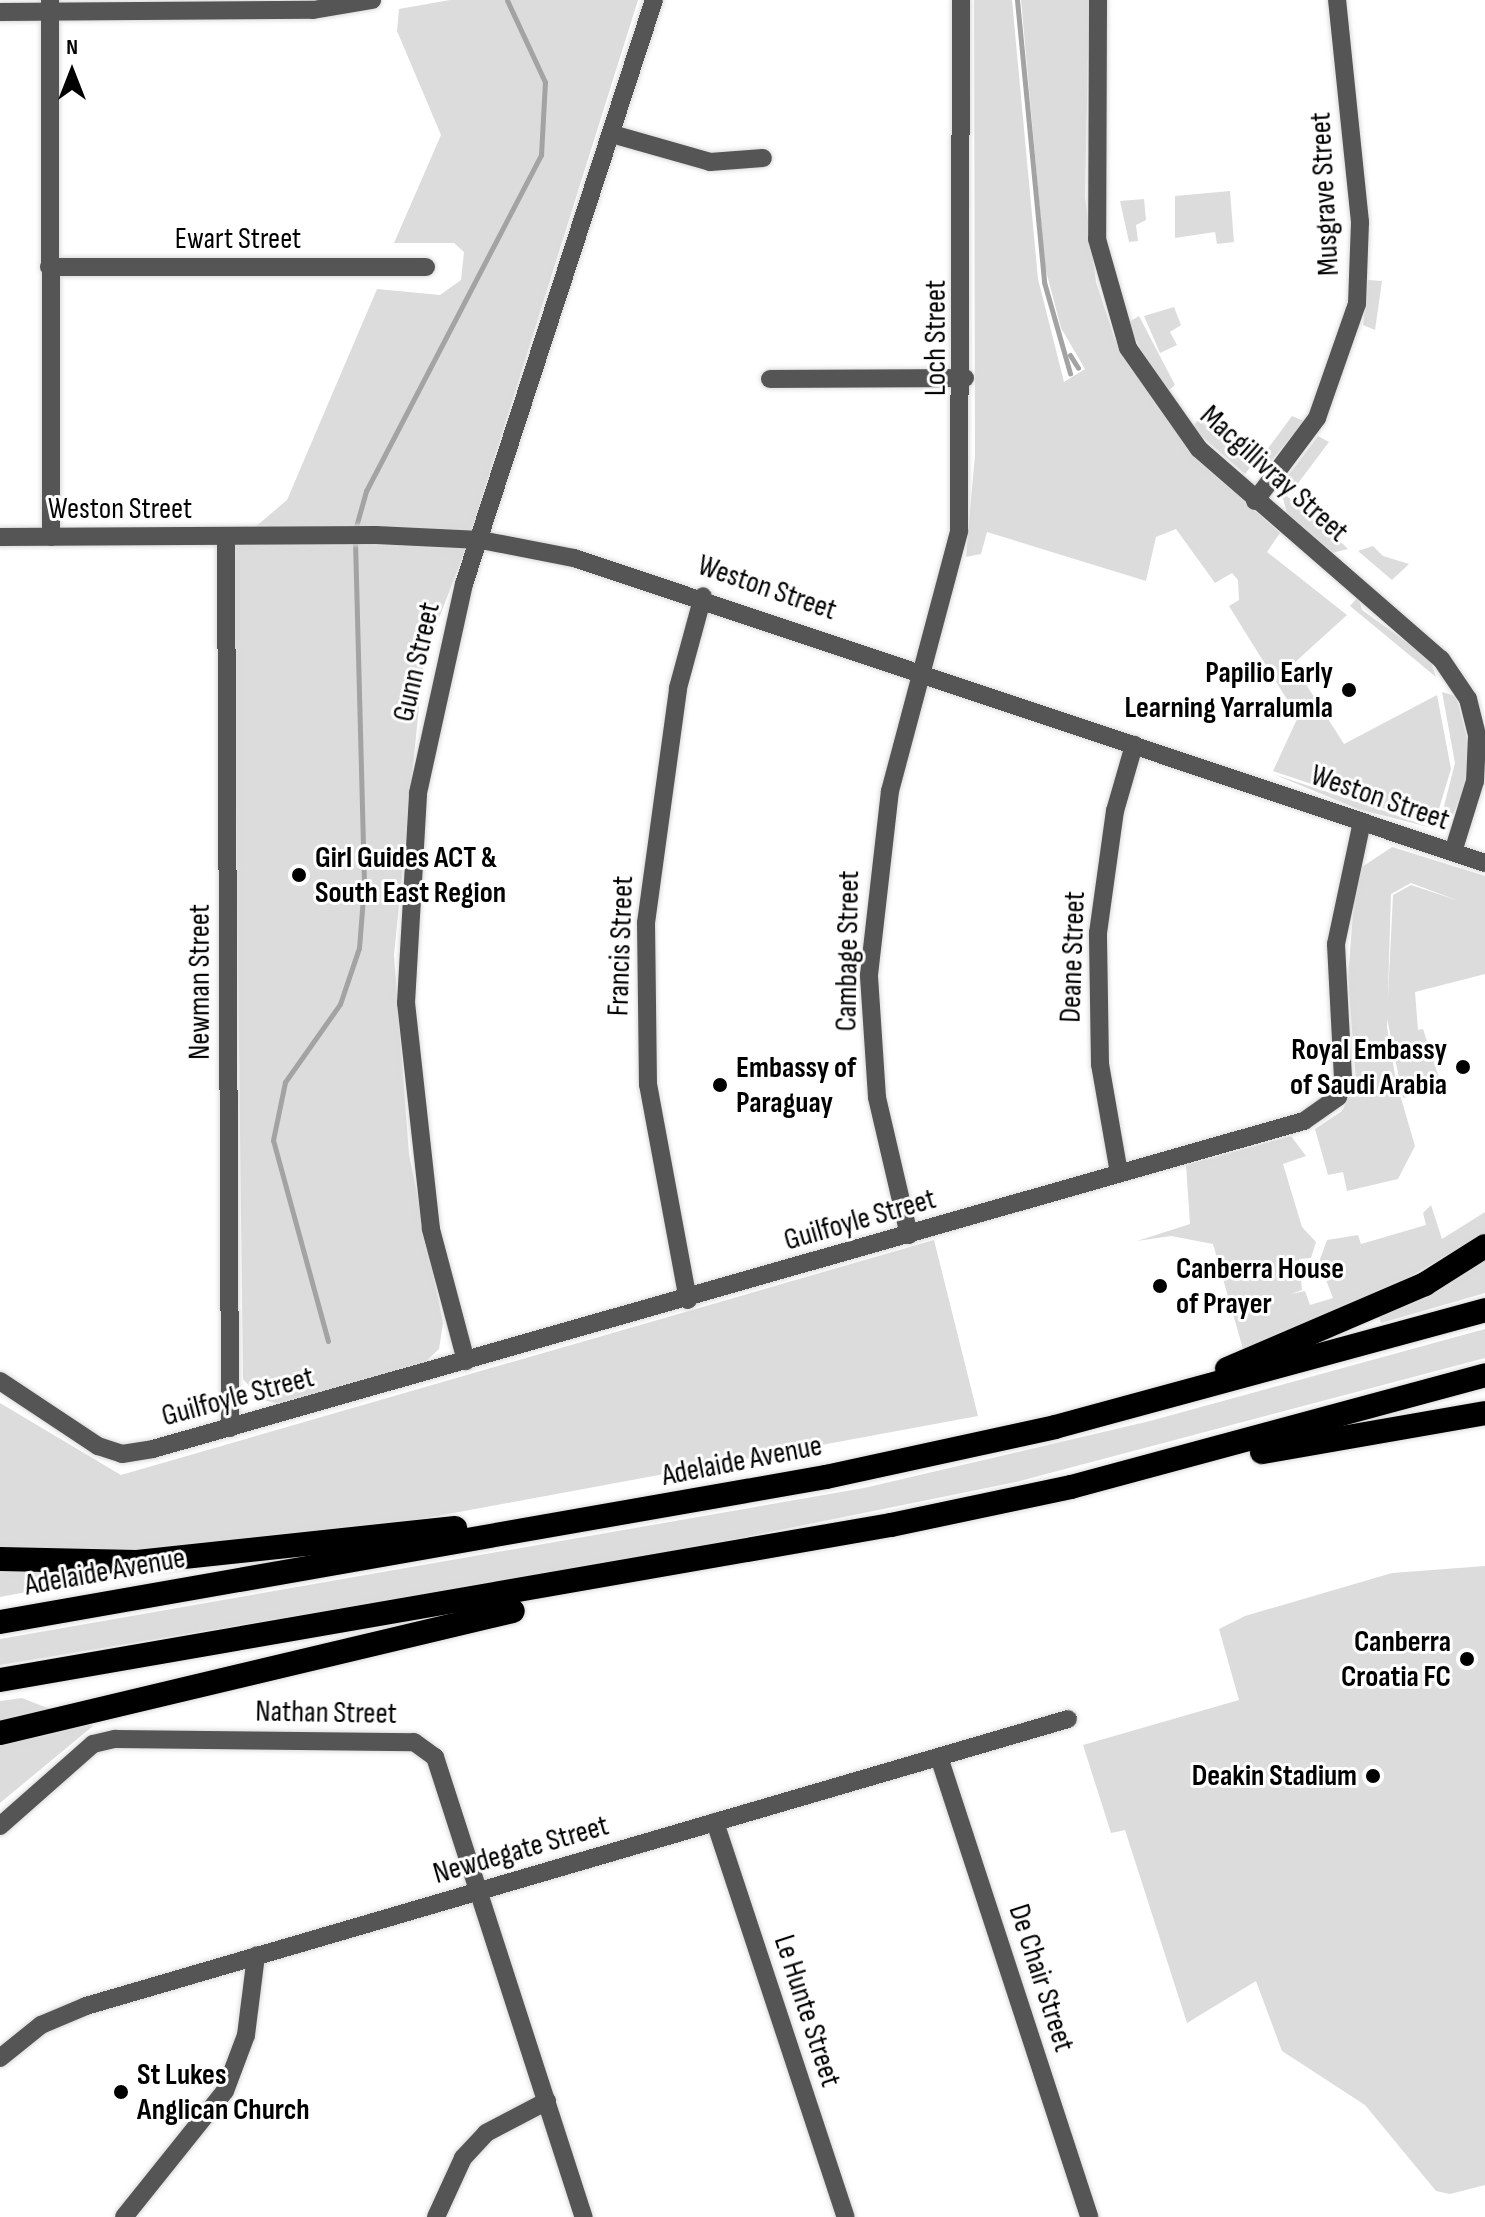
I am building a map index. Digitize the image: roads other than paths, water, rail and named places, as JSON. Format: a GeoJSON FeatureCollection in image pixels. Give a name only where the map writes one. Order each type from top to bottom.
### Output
{"type":"FeatureCollection","features":[{"type":"Feature","properties":{"kind":"highway"},"geometry":{"type":"LineString","coordinates":[[1132,1407],[1411,1291],[1485,1246]]}},
{"type":"Feature","properties":{"kind":"highway","name":"Adelaide Avenue"},"geometry":{"type":"LineString","coordinates":[[0,1622],[606,1518],[1132,1407],[1485,1310]]}},
{"type":"Feature","properties":{"kind":"highway"},"geometry":{"type":"LineString","coordinates":[[1071,1487],[1485,1375]]}},
{"type":"Feature","properties":{"kind":"highway"},"geometry":{"type":"LineString","coordinates":[[0,1680],[666,1569],[1071,1487],[1485,1413]]}},
{"type":"Feature","properties":{"kind":"highway"},"geometry":{"type":"LineString","coordinates":[[0,1559],[137,1562],[378,1540],[530,1517],[606,1518]]}},
{"type":"Feature","properties":{"kind":"highway"},"geometry":{"type":"LineString","coordinates":[[0,1733],[570,1599],[666,1569]]}},
{"type":"Feature","properties":{"kind":"street"},"geometry":{"type":"LineString","coordinates":[[0,12],[50,6],[313,10],[372,0]]}},
{"type":"Feature","properties":{"kind":"street","name":"Gunn Street"},"geometry":{"type":"LineString","coordinates":[[466,1361],[431,1229],[406,942],[430,721],[481,540],[654,0]]}},
{"type":"Feature","properties":{"kind":"street","name":"Loch Street"},"geometry":{"type":"LineString","coordinates":[[924,671],[959,531],[965,378],[961,0]]}},
{"type":"Feature","properties":{"kind":"street","name":"Macgillivray Street"},"geometry":{"type":"LineString","coordinates":[[1098,0],[1094,197],[1107,290],[1128,348],[1161,404],[1255,501],[1441,659],[1468,699],[1477,736],[1475,781],[1453,852]]}},
{"type":"Feature","properties":{"kind":"street","name":"Musgrave Street"},"geometry":{"type":"LineString","coordinates":[[1255,501],[1317,418],[1357,304],[1360,222],[1337,0]]}},
{"type":"Feature","properties":{"kind":"street"},"geometry":{"type":"LineString","coordinates":[[50,6],[51,537]]}},
{"type":"Feature","properties":{"kind":"street"},"geometry":{"type":"LineString","coordinates":[[612,134],[710,162],[763,158]]}},
{"type":"Feature","properties":{"kind":"street","name":"Ewart Street"},"geometry":{"type":"LineString","coordinates":[[49,267],[426,267]]}},
{"type":"Feature","properties":{"kind":"street"},"geometry":{"type":"LineString","coordinates":[[770,379],[965,378]]}},
{"type":"Feature","properties":{"kind":"street","name":"Weston Street"},"geometry":{"type":"LineString","coordinates":[[0,537],[376,535],[481,540],[703,596],[1485,863]]}},
{"type":"Feature","properties":{"kind":"street","name":"Newman Street"},"geometry":{"type":"LineString","coordinates":[[226,536],[230,1428]]}},
{"type":"Feature","properties":{"kind":"street","name":"Francis Street"},"geometry":{"type":"LineString","coordinates":[[688,1300],[648,1085],[646,923],[678,688],[703,596]]}},
{"type":"Feature","properties":{"kind":"street","name":"Cambage Street"},"geometry":{"type":"LineString","coordinates":[[909,1235],[877,1097],[869,975],[882,839],[924,671]]}},
{"type":"Feature","properties":{"kind":"street","name":"Deane Street"},"geometry":{"type":"LineString","coordinates":[[1119,1173],[1100,1064],[1098,933],[1115,811],[1134,745]]}},
{"type":"Feature","properties":{"kind":"street","name":"Guilfoyle Street"},"geometry":{"type":"LineString","coordinates":[[0,1381],[122,1454],[230,1428],[688,1300],[1304,1121],[1338,1097],[1343,1055],[1336,944],[1362,822]]}},
{"type":"Feature","properties":{"kind":"street","name":"Newdegate Street"},"geometry":{"type":"LineString","coordinates":[[0,2058],[41,2025],[86,2006],[1068,1719]]}},
{"type":"Feature","properties":{"kind":"street","name":"Nathan Street"},"geometry":{"type":"LineString","coordinates":[[0,1826],[93,1744],[115,1739],[414,1742],[435,1757],[584,2217]]}},
{"type":"Feature","properties":{"kind":"street","name":"De Chair Street"},"geometry":{"type":"LineString","coordinates":[[939,1757],[1089,2217]]}},
{"type":"Feature","properties":{"kind":"street","name":"Le Hunte Street"},"geometry":{"type":"LineString","coordinates":[[715,1822],[846,2217]]}},
{"type":"Feature","properties":{"kind":"street"},"geometry":{"type":"LineString","coordinates":[[124,2217],[225,2091],[246,2035],[256,1956]]}},
{"type":"Feature","properties":{"kind":"street"},"geometry":{"type":"LineString","coordinates":[[436,2217],[463,2158],[486,2133],[547,2101]]}},
{"type":"Feature","properties":{"kind":"waterway"},"geometry":{"type":"LineString","coordinates":[[355,530],[366,491],[541,155],[545,82],[507,0]]}},
{"type":"Feature","properties":{"kind":"waterway"},"geometry":{"type":"LineString","coordinates":[[1017,0],[1044,282],[1070,373]]}},
{"type":"Feature","properties":{"kind":"waterway"},"geometry":{"type":"LineString","coordinates":[[1070,355],[1078,368]]}},
{"type":"Feature","properties":{"kind":"waterway"},"geometry":{"type":"LineString","coordinates":[[328,1341],[273,1140],[285,1082],[340,1004],[359,948],[364,884],[355,540]]}},
{"type":"Feature","properties":{"kind":"place","name":"Papilio Early Learning Yarralumla"},"geometry":{"type":"Point","coordinates":[1349,690]}},
{"type":"Feature","properties":{"kind":"place","name":"Girl Guides ACT & South East Region"},"geometry":{"type":"Point","coordinates":[299,875]}},
{"type":"Feature","properties":{"kind":"place","name":"Royal Embassy of Saudi Arabia"},"geometry":{"type":"Point","coordinates":[1463,1067]}},
{"type":"Feature","properties":{"kind":"place","name":"Embassy of Paraguay"},"geometry":{"type":"Point","coordinates":[720,1085]}},
{"type":"Feature","properties":{"kind":"place","name":"Canberra House of Prayer"},"geometry":{"type":"Point","coordinates":[1160,1286]}},
{"type":"Feature","properties":{"kind":"place","name":"Canberra Croatia FC"},"geometry":{"type":"Point","coordinates":[1467,1659]}},
{"type":"Feature","properties":{"kind":"place","name":"Deakin Stadium"},"geometry":{"type":"Point","coordinates":[1373,1776]}},
{"type":"Feature","properties":{"kind":"place","name":"St Lukes Anglican Church"},"geometry":{"type":"Point","coordinates":[121,2092]}}]}
